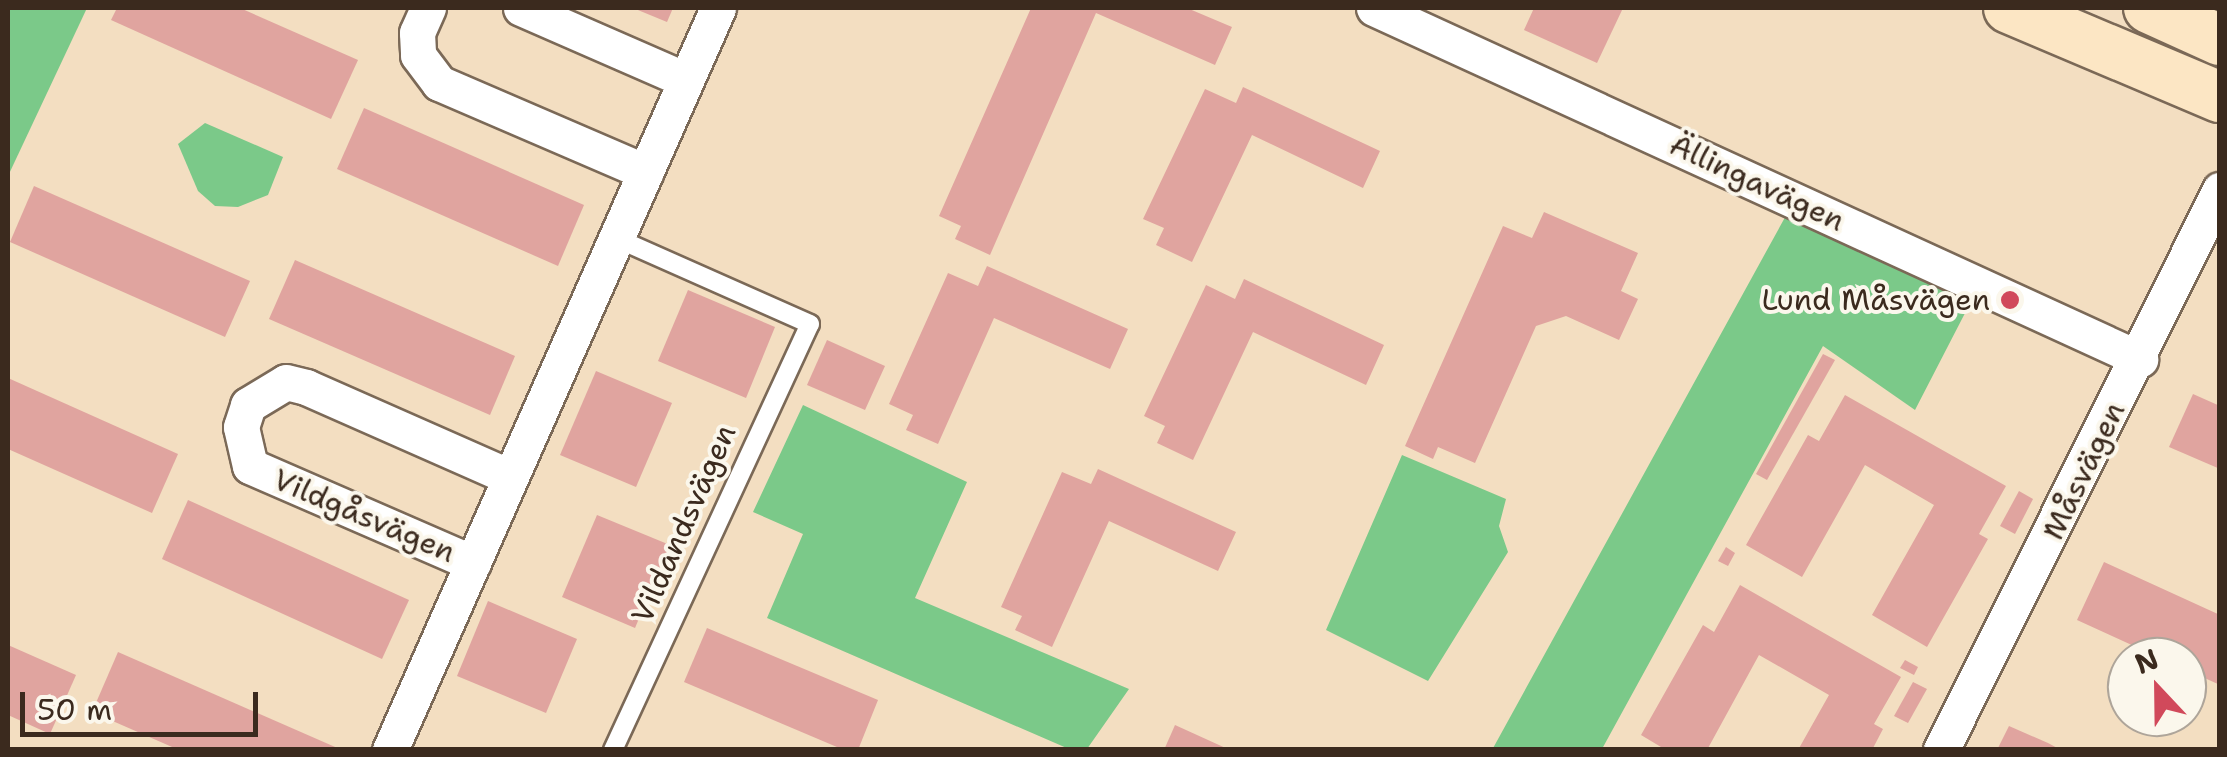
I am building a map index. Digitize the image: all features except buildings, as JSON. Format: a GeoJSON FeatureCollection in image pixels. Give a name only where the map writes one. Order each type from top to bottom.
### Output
{"type":"FeatureCollection","features":[{"type":"Feature","properties":{"kind":"main road"},"geometry":{"type":"LineString","coordinates":[[2009,8],[2220,97]]}},
{"type":"Feature","properties":{"kind":"main road"},"geometry":{"type":"LineString","coordinates":[[2149,8],[2220,40]]}},
{"type":"Feature","properties":{"kind":"street"},"geometry":{"type":"LineString","coordinates":[[428,8],[417,33],[418,55],[440,83],[646,172]]}},
{"type":"Feature","properties":{"kind":"street"},"geometry":{"type":"LineString","coordinates":[[521,8],[686,80]]}},
{"type":"Feature","properties":{"kind":"street","name":"Vildgåsvägen"},"geometry":{"type":"LineString","coordinates":[[390,750],[718,8]]}},
{"type":"Feature","properties":{"kind":"street","name":"Ällingavägen"},"geometry":{"type":"LineString","coordinates":[[1374,8],[2140,359]]}},
{"type":"Feature","properties":{"kind":"street","name":"Måsvägen"},"geometry":{"type":"LineString","coordinates":[[1941,750],[2140,359],[2220,190]]}},
{"type":"Feature","properties":{"kind":"street","name":"Vildgåsvägen"},"geometry":{"type":"LineString","coordinates":[[473,562],[250,466],[241,427],[248,405],[286,382],[306,387],[510,477]]}},
{"type":"Feature","properties":{"kind":"lane","name":"Vildandsvägen"},"geometry":{"type":"LineString","coordinates":[[613,750],[810,324],[614,237]]}},
{"type":"Feature","properties":{"kind":"green space"},"geometry":{"type":"Polygon","coordinates":[[[8,8],[87,8],[8,176],[8,8]]]}},
{"type":"Feature","properties":{"kind":"green space"},"geometry":{"type":"Polygon","coordinates":[[[205,123],[283,157],[268,195],[238,207],[215,206],[198,191],[178,144],[205,123]]]}},
{"type":"Feature","properties":{"kind":"green space"},"geometry":{"type":"Polygon","coordinates":[[[1794,201],[1979,286],[1915,410],[1823,346],[1602,749],[1492,750],[1794,201]]]}},
{"type":"Feature","properties":{"kind":"green space"},"geometry":{"type":"Polygon","coordinates":[[[803,405],[967,482],[915,598],[1129,689],[1087,749],[1069,749],[767,618],[803,534],[753,512],[803,405]]]}},
{"type":"Feature","properties":{"kind":"green space"},"geometry":{"type":"Polygon","coordinates":[[[1402,455],[1506,499],[1499,526],[1508,552],[1428,681],[1326,630],[1402,455]]]}},
{"type":"Feature","properties":{"kind":"place","name":"Lund Måsvägen"},"geometry":{"type":"Point","coordinates":[2010,300]}}]}
